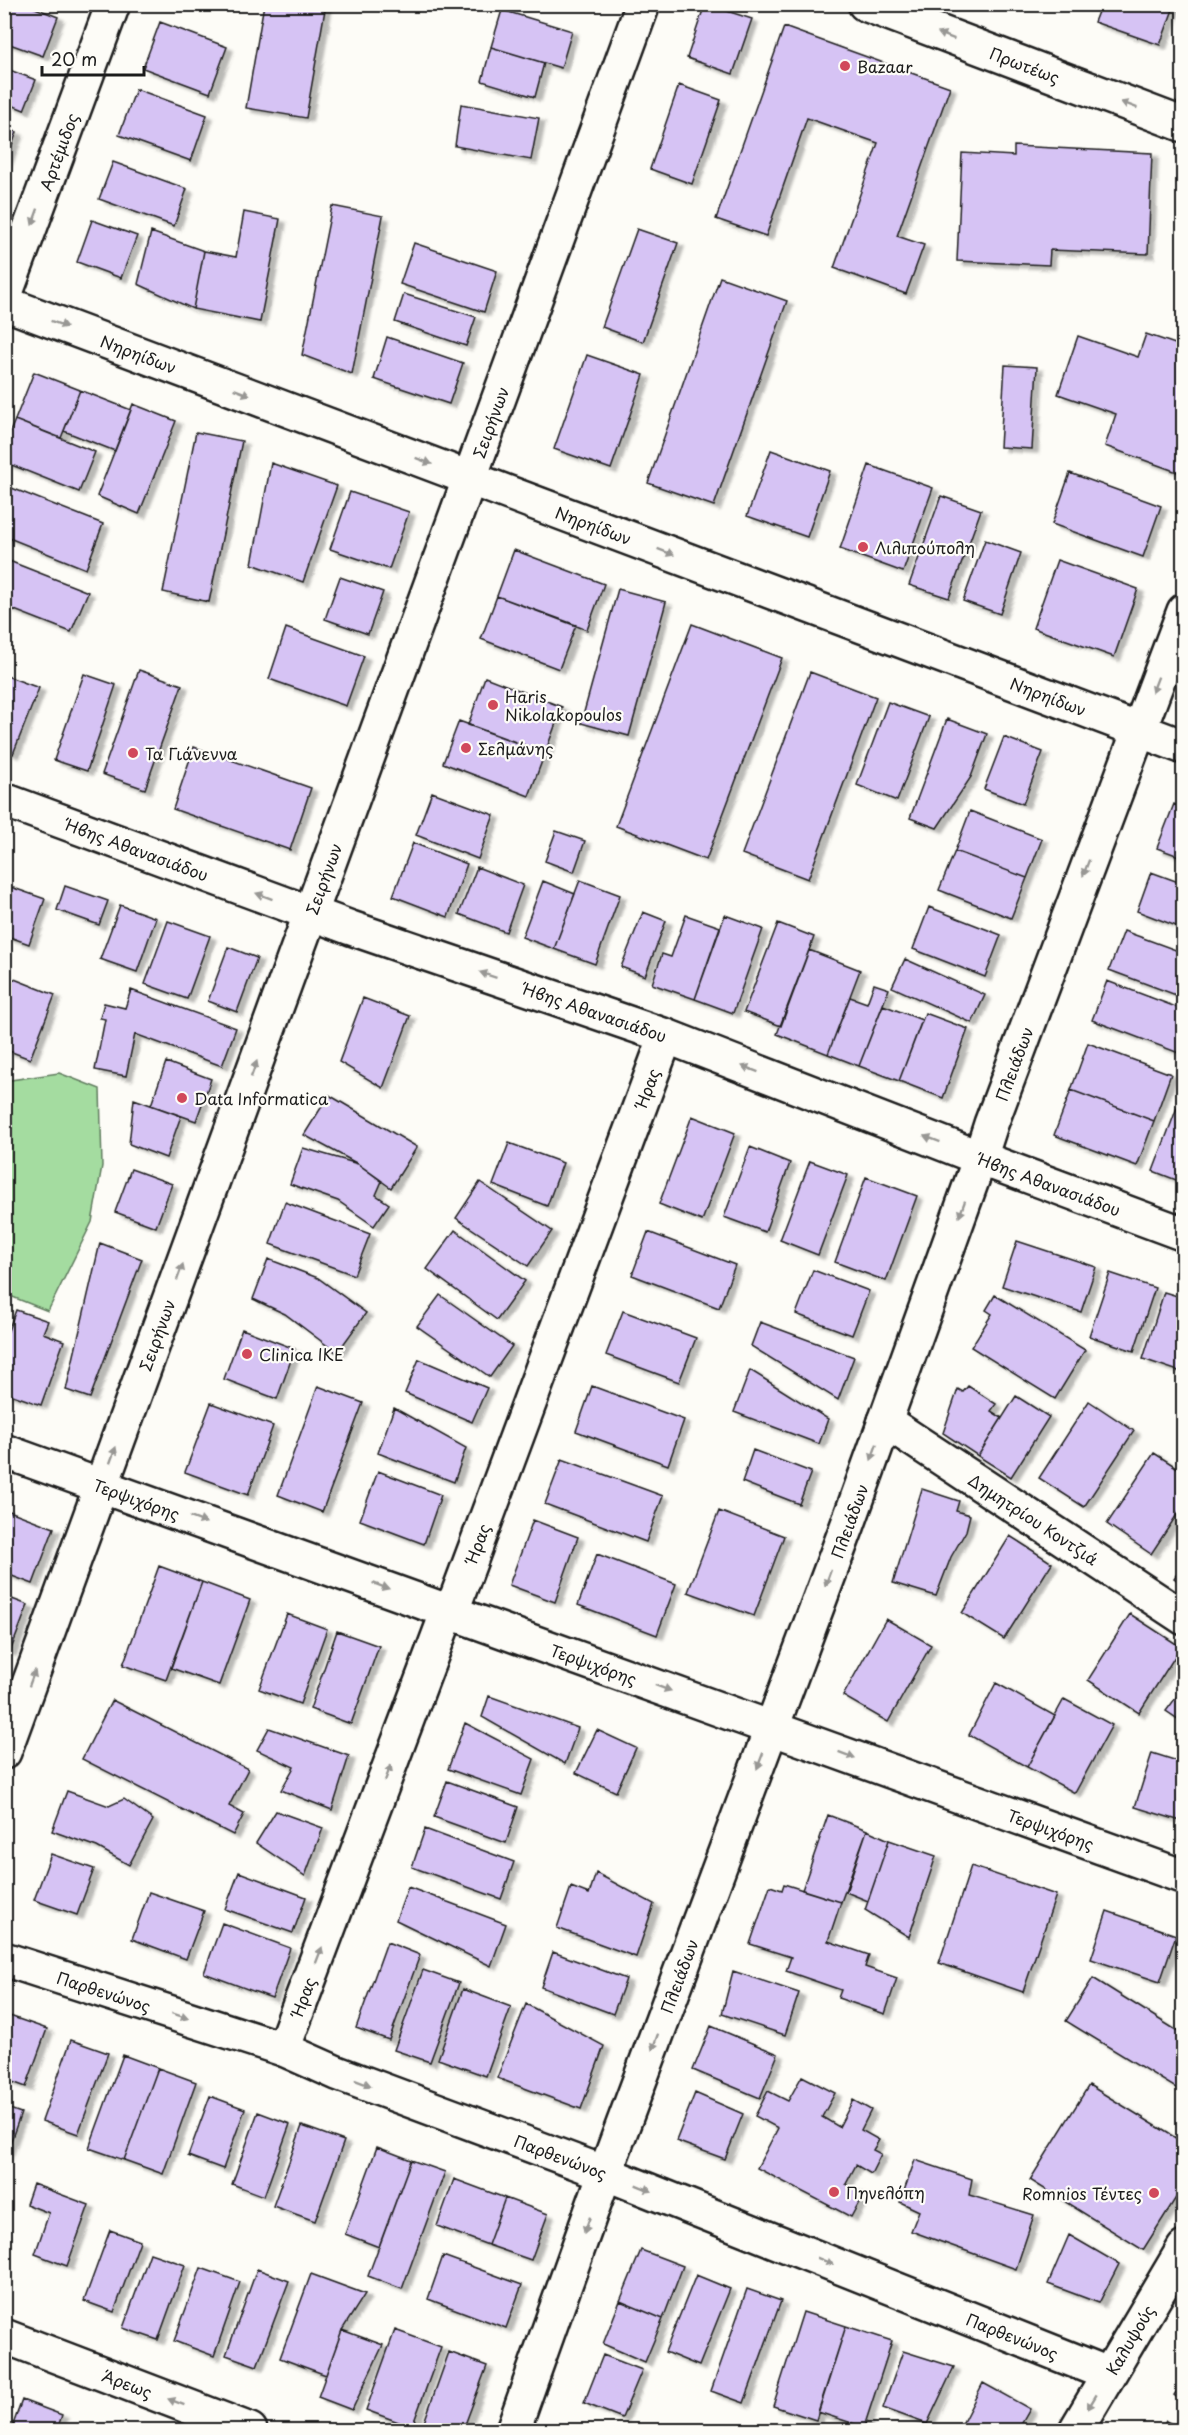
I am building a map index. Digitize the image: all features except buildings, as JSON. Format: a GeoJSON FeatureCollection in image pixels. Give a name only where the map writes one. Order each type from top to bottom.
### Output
{"type":"FeatureCollection","features":[{"type":"Feature","properties":{"kind":"street","name":"Αρτέμιδος"},"geometry":{"type":"LineString","coordinates":[[4,298],[113,4]]}},
{"type":"Feature","properties":{"kind":"street","name":"Σειρήνων"},"geometry":{"type":"LineString","coordinates":[[4,1752],[643,4]]}},
{"type":"Feature","properties":{"kind":"street","name":"Πρωτέως"},"geometry":{"type":"LineString","coordinates":[[865,4],[1184,125]]}},
{"type":"Feature","properties":{"kind":"street","name":"Νηρηίδων"},"geometry":{"type":"LineString","coordinates":[[4,303],[1184,747]]}},
{"type":"Feature","properties":{"kind":"street","name":"Πλειάδων"},"geometry":{"type":"LineString","coordinates":[[513,2430],[605,2173],[885,1421],[980,1158],[990,1124],[1184,611]]}},
{"type":"Feature","properties":{"kind":"street","name":"Ήβης Αθανασιάδου"},"geometry":{"type":"LineString","coordinates":[[4,800],[311,913],[666,1036],[980,1158],[1184,1234]]}},
{"type":"Feature","properties":{"kind":"street","name":"Ήρας"},"geometry":{"type":"LineString","coordinates":[[283,2049],[448,1611],[457,1597],[666,1036]]}},
{"type":"Feature","properties":{"kind":"street","name":"Δημητρίου Κοντζιά"},"geometry":{"type":"LineString","coordinates":[[885,1421],[1184,1618]]}},
{"type":"Feature","properties":{"kind":"street","name":"Τερψιχόρης"},"geometry":{"type":"LineString","coordinates":[[4,1450],[1184,1877]]}},
{"type":"Feature","properties":{"kind":"street","name":"Παρθενώνος"},"geometry":{"type":"LineString","coordinates":[[4,1959],[283,2049],[337,2073],[605,2173],[1108,2374]]}},
{"type":"Feature","properties":{"kind":"street","name":"Καλυψούς"},"geometry":{"type":"LineString","coordinates":[[1076,2430],[1184,2248]]}},
{"type":"Feature","properties":{"kind":"street","name":"Άρεως"},"geometry":{"type":"LineString","coordinates":[[4,2336],[250,2430]]}},
{"type":"Feature","properties":{"kind":"green space"},"geometry":{"type":"Polygon","coordinates":[[[59,1073],[100,1089],[102,1166],[92,1222],[48,1311],[5,1294],[4,1081],[59,1073]]]}},
{"type":"Feature","properties":{"kind":"place","name":"Bazaar"},"geometry":{"type":"Point","coordinates":[845,66]}},
{"type":"Feature","properties":{"kind":"place","name":"Λιλιπούπολη"},"geometry":{"type":"Point","coordinates":[863,547]}},
{"type":"Feature","properties":{"kind":"place","name":"Haris Nikolakopoulos"},"geometry":{"type":"Point","coordinates":[493,705]}},
{"type":"Feature","properties":{"kind":"place","name":"Σελμάνης"},"geometry":{"type":"Point","coordinates":[466,748]}},
{"type":"Feature","properties":{"kind":"place","name":"Τα Γιάνεννα"},"geometry":{"type":"Point","coordinates":[133,753]}},
{"type":"Feature","properties":{"kind":"place","name":"Data Informatica"},"geometry":{"type":"Point","coordinates":[182,1098]}},
{"type":"Feature","properties":{"kind":"place","name":"Clinica ΙΚΕ"},"geometry":{"type":"Point","coordinates":[247,1354]}},
{"type":"Feature","properties":{"kind":"place","name":"Πηνελόπη"},"geometry":{"type":"Point","coordinates":[834,2192]}},
{"type":"Feature","properties":{"kind":"place","name":"Romnios Τέντες"},"geometry":{"type":"Point","coordinates":[1154,2193]}}]}
